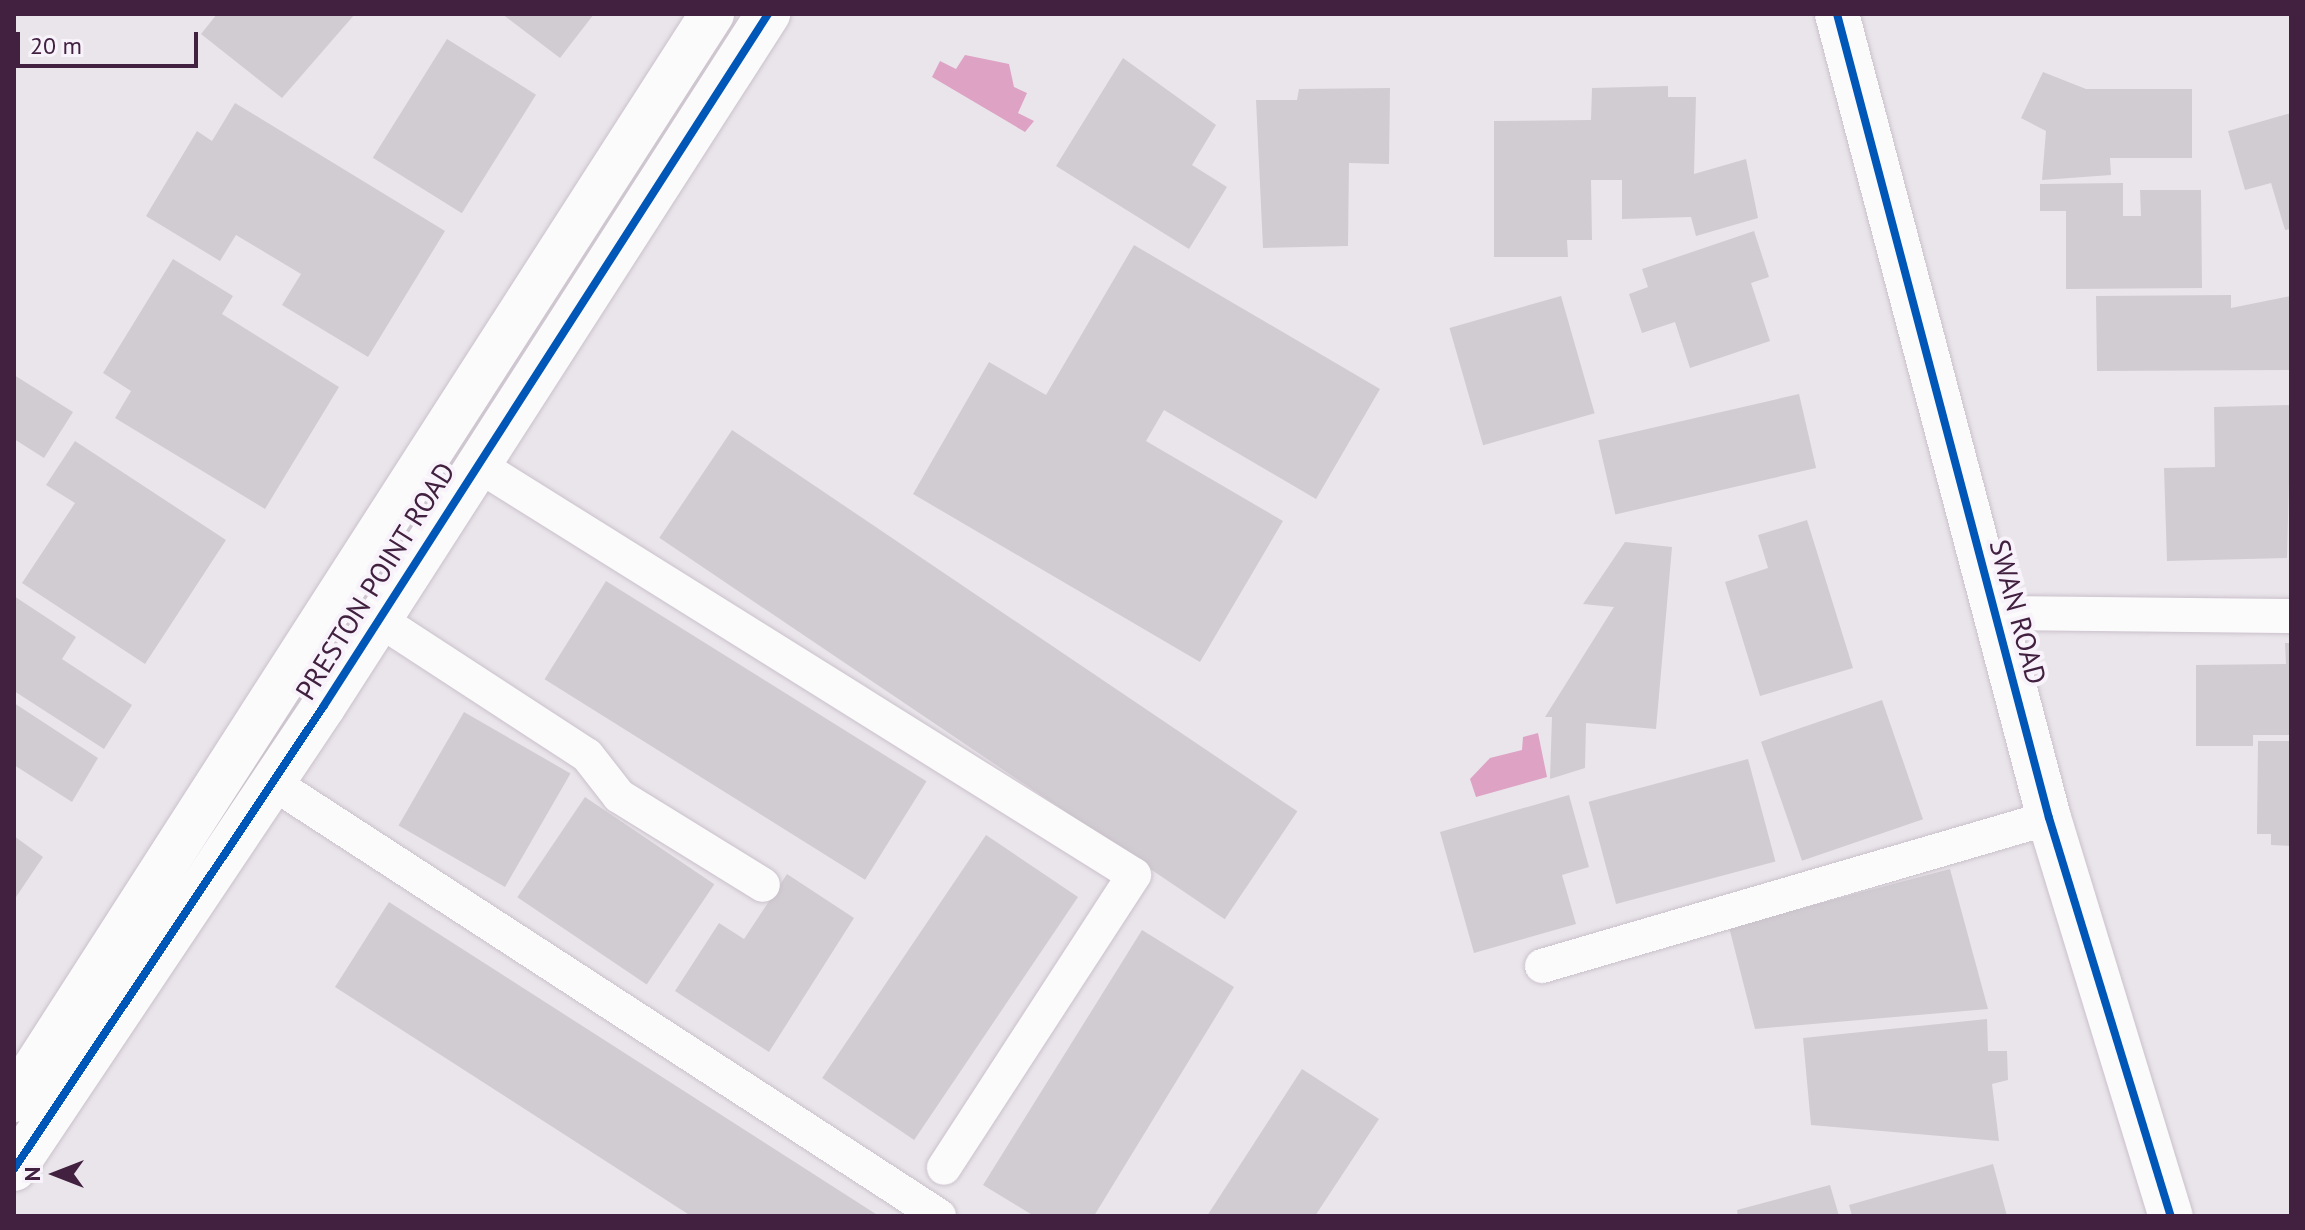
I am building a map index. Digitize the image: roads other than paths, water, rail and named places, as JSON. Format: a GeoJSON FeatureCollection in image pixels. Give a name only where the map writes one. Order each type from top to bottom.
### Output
{"type":"FeatureCollection","features":[{"type":"Feature","properties":{"kind":"main road","name":"PRESTON POINT ROAD"},"geometry":{"type":"LineString","coordinates":[[14,1100],[712,14]]}},
{"type":"Feature","properties":{"kind":"main road","name":"PRESTON POINT ROAD"},"geometry":{"type":"LineString","coordinates":[[14,1169],[378,619],[475,463],[768,14]]}},
{"type":"Feature","properties":{"kind":"main road","name":"SWAN ROAD"},"geometry":{"type":"LineString","coordinates":[[1837,14],[2049,818],[2171,1216]]}},
{"type":"Feature","properties":{"kind":"lane"},"geometry":{"type":"LineString","coordinates":[[475,463],[1134,875],[944,1168]]}},
{"type":"Feature","properties":{"kind":"lane"},"geometry":{"type":"LineString","coordinates":[[1996,613],[2291,616]]}},
{"type":"Feature","properties":{"kind":"lane"},"geometry":{"type":"LineString","coordinates":[[378,619],[587,755],[619,796],[763,885]]}},
{"type":"Feature","properties":{"kind":"lane"},"geometry":{"type":"LineString","coordinates":[[270,781],[939,1216]]}},
{"type":"Feature","properties":{"kind":"lane"},"geometry":{"type":"LineString","coordinates":[[1542,966],[2049,818]]}}]}
